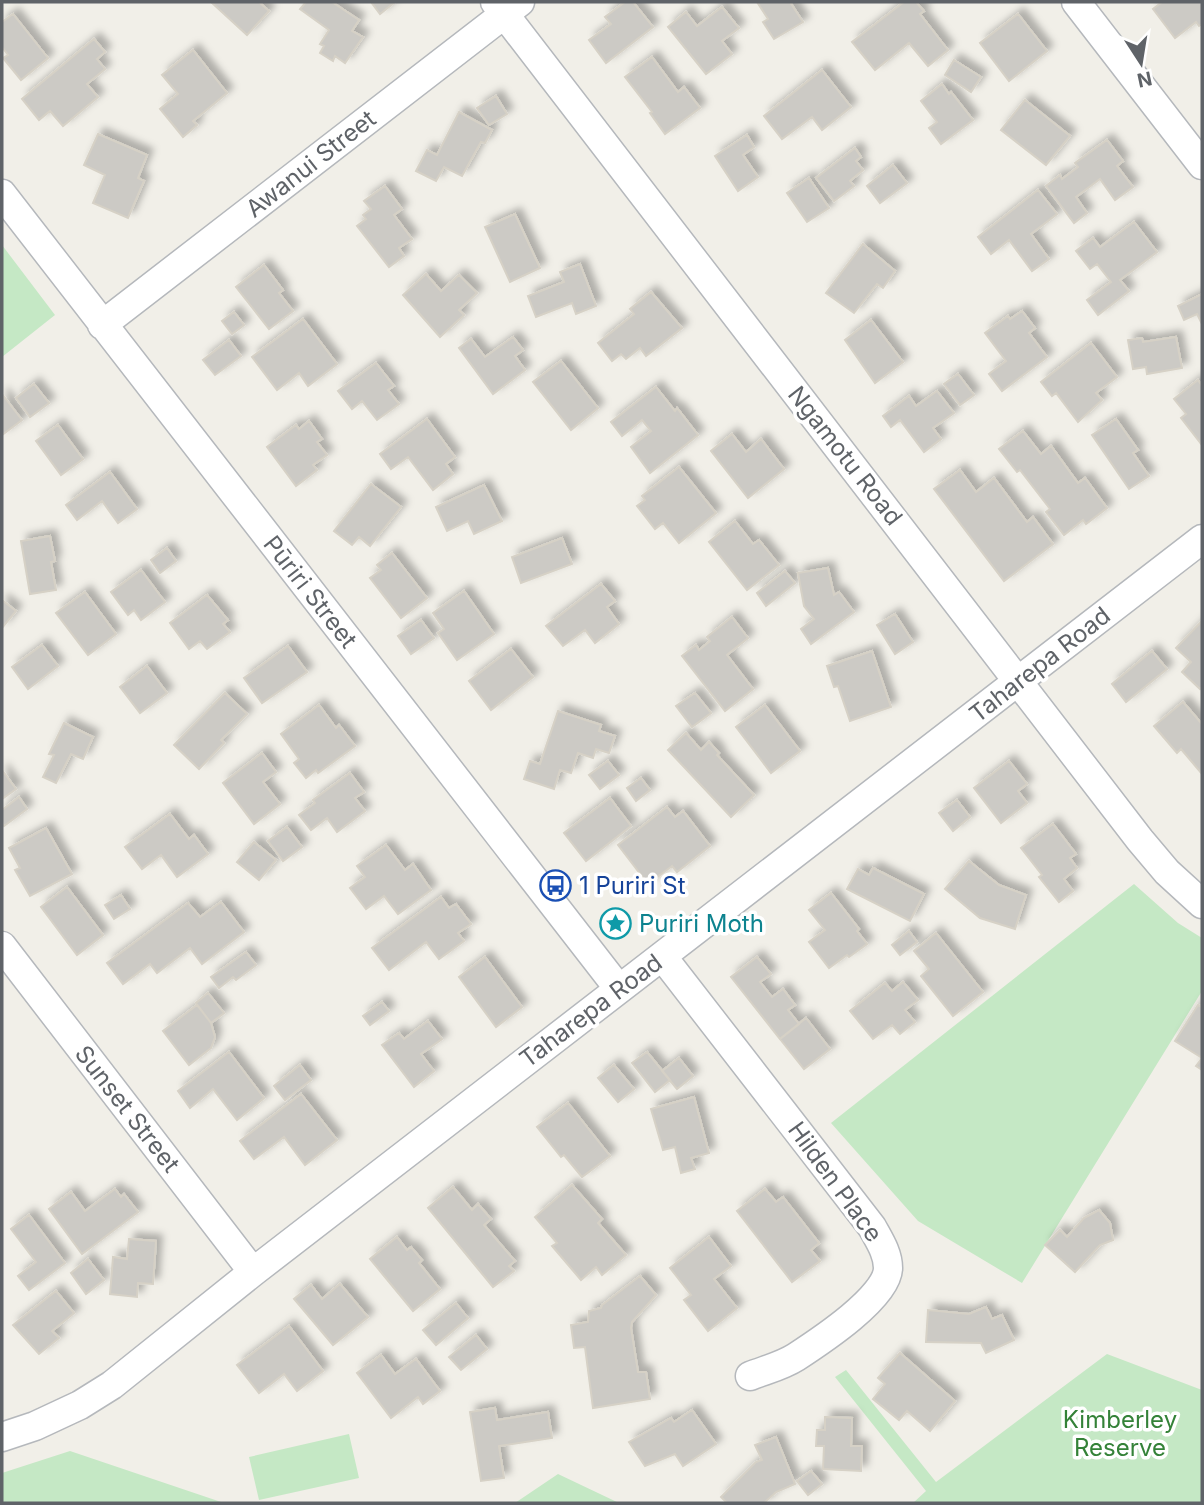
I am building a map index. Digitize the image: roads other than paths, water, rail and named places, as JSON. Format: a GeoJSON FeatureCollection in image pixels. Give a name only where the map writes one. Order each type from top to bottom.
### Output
{"type":"FeatureCollection","features":[{"type":"Feature","properties":{"kind":"street"},"geometry":{"type":"LineString","coordinates":[[1076,2],[1202,165]]}},
{"type":"Feature","properties":{"kind":"street","name":"Awanui Street"},"geometry":{"type":"LineString","coordinates":[[102,325],[506,6]]}},
{"type":"Feature","properties":{"kind":"street","name":"Ngamotu Road"},"geometry":{"type":"LineString","coordinates":[[506,6],[1158,861],[1202,904]]}},
{"type":"Feature","properties":{"kind":"street","name":"Pūriri Street"},"geometry":{"type":"LineString","coordinates":[[2,194],[619,989]]}},
{"type":"Feature","properties":{"kind":"street","name":"Taharepa Road"},"geometry":{"type":"LineString","coordinates":[[2,1437],[35,1426],[69,1410],[112,1385],[253,1272],[1202,539]]}},
{"type":"Feature","properties":{"kind":"street","name":"Sunset Street"},"geometry":{"type":"LineString","coordinates":[[2,946],[253,1272]]}},
{"type":"Feature","properties":{"kind":"street","name":"Hilden Place"},"geometry":{"type":"LineString","coordinates":[[663,956],[872,1227],[884,1250],[888,1269],[882,1287],[866,1306],[794,1359],[750,1376]]}},
{"type":"Feature","properties":{"kind":"place","name":"1 Puriri St"},"geometry":{"type":"Point","coordinates":[556,886]}},
{"type":"Feature","properties":{"kind":"place","name":"Puriri Moth"},"geometry":{"type":"Point","coordinates":[616,924]}},
{"type":"Feature","properties":{"kind":"park label","name":"Kimberley Reserve"},"geometry":{"type":"Point","coordinates":[1120,1434]}}]}
